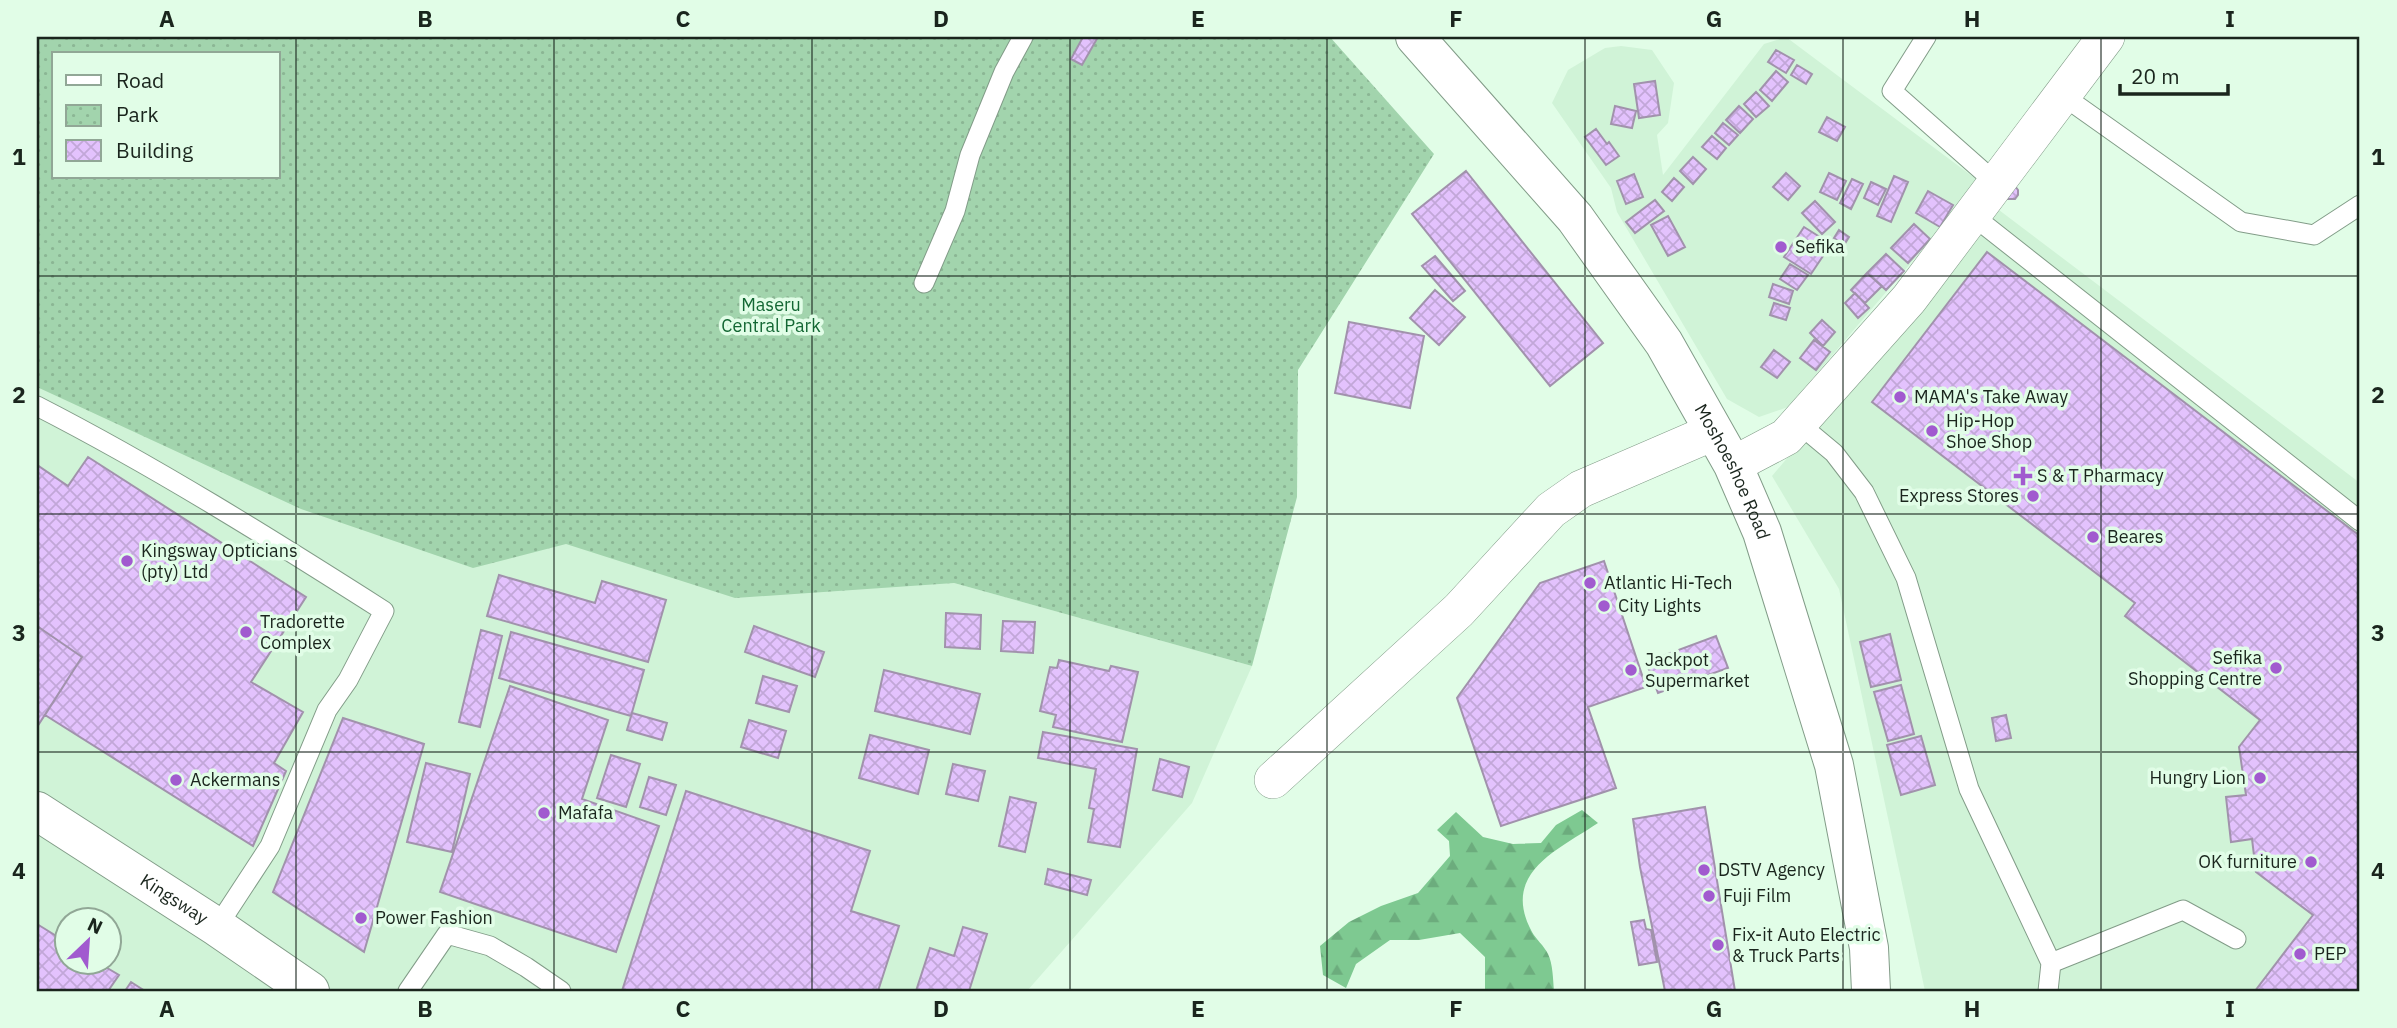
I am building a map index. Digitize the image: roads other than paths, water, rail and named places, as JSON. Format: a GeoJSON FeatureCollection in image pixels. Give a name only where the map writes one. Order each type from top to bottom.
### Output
{"type":"FeatureCollection","features":[{"type":"Feature","properties":{"kind":"main road","name":"Moshoeshoe Road"},"geometry":{"type":"LineString","coordinates":[[1415,37],[1575,218],[1664,343],[1733,466],[1762,531],[1834,765],[1869,948],[1871,991]]}},
{"type":"Feature","properties":{"kind":"main road","name":"Kingsway"},"geometry":{"type":"LineString","coordinates":[[37,811],[217,927],[310,991]]}},
{"type":"Feature","properties":{"kind":"street"},"geometry":{"type":"LineString","coordinates":[[1733,466],[1786,437],[1909,299],[2106,37]]}},
{"type":"Feature","properties":{"kind":"street"},"geometry":{"type":"LineString","coordinates":[[1273,780],[1459,610],[1550,510],[1581,489],[1713,432]]}},
{"type":"Feature","properties":{"kind":"lane"},"geometry":{"type":"LineString","coordinates":[[924,283],[955,211],[970,155],[1004,72],[1023,37]]}},
{"type":"Feature","properties":{"kind":"lane"},"geometry":{"type":"LineString","coordinates":[[1926,37],[1892,91],[1996,183]]}},
{"type":"Feature","properties":{"kind":"lane"},"geometry":{"type":"LineString","coordinates":[[2062,95],[2241,222],[2314,235],[2360,205]]}},
{"type":"Feature","properties":{"kind":"lane"},"geometry":{"type":"LineString","coordinates":[[1972,215],[2360,521]]}},
{"type":"Feature","properties":{"kind":"lane"},"geometry":{"type":"LineString","coordinates":[[37,406],[117,449],[281,546],[384,611],[348,680],[327,709],[270,846],[217,927]]}},
{"type":"Feature","properties":{"kind":"lane"},"geometry":{"type":"LineString","coordinates":[[1798,423],[1834,453],[1864,492],[1906,578],[1969,789],[2051,963],[2048,991]]}},
{"type":"Feature","properties":{"kind":"lane"},"geometry":{"type":"LineString","coordinates":[[2051,963],[2183,910],[2236,939]]}},
{"type":"Feature","properties":{"kind":"lane"},"geometry":{"type":"LineString","coordinates":[[408,991],[447,934],[490,946],[561,991]]}},
{"type":"Feature","properties":{"kind":"place","name":"Sefika"},"geometry":{"type":"Point","coordinates":[1781,247]}},
{"type":"Feature","properties":{"kind":"place","name":"MAMA's Take Away"},"geometry":{"type":"Point","coordinates":[1900,397]}},
{"type":"Feature","properties":{"kind":"place","name":"Hip-Hop Shoe Shop"},"geometry":{"type":"Point","coordinates":[1932,431]}},
{"type":"Feature","properties":{"kind":"place","name":"S & T Pharmacy"},"geometry":{"type":"Point","coordinates":[2023,476]}},
{"type":"Feature","properties":{"kind":"place","name":"Express Stores"},"geometry":{"type":"Point","coordinates":[2033,496]}},
{"type":"Feature","properties":{"kind":"place","name":"Beares"},"geometry":{"type":"Point","coordinates":[2093,537]}},
{"type":"Feature","properties":{"kind":"place","name":"Kingsway Opticians (pty) Ltd"},"geometry":{"type":"Point","coordinates":[127,561]}},
{"type":"Feature","properties":{"kind":"place","name":"Atlantic Hi-Tech"},"geometry":{"type":"Point","coordinates":[1590,583]}},
{"type":"Feature","properties":{"kind":"place","name":"City Lights"},"geometry":{"type":"Point","coordinates":[1604,606]}},
{"type":"Feature","properties":{"kind":"place","name":"Tradorette Complex"},"geometry":{"type":"Point","coordinates":[246,632]}},
{"type":"Feature","properties":{"kind":"place","name":"Sefika Shopping Centre"},"geometry":{"type":"Point","coordinates":[2276,668]}},
{"type":"Feature","properties":{"kind":"place","name":"Jackpot Supermarket"},"geometry":{"type":"Point","coordinates":[1631,670]}},
{"type":"Feature","properties":{"kind":"place","name":"Hungry Lion"},"geometry":{"type":"Point","coordinates":[2260,778]}},
{"type":"Feature","properties":{"kind":"place","name":"Ackermans"},"geometry":{"type":"Point","coordinates":[176,780]}},
{"type":"Feature","properties":{"kind":"place","name":"Mafafa"},"geometry":{"type":"Point","coordinates":[544,813]}},
{"type":"Feature","properties":{"kind":"place","name":"OK furniture"},"geometry":{"type":"Point","coordinates":[2311,862]}},
{"type":"Feature","properties":{"kind":"place","name":"DSTV Agency"},"geometry":{"type":"Point","coordinates":[1704,870]}},
{"type":"Feature","properties":{"kind":"place","name":"Fuji Film"},"geometry":{"type":"Point","coordinates":[1709,896]}},
{"type":"Feature","properties":{"kind":"place","name":"Power Fashion"},"geometry":{"type":"Point","coordinates":[361,918]}},
{"type":"Feature","properties":{"kind":"place","name":"Fix-it Auto Electric & Truck Parts"},"geometry":{"type":"Point","coordinates":[1718,945]}},
{"type":"Feature","properties":{"kind":"place","name":"PEP"},"geometry":{"type":"Point","coordinates":[2300,954]}},
{"type":"Feature","properties":{"kind":"park label","name":"Maseru Central Park"},"geometry":{"type":"Point","coordinates":[771,315]}}]}
